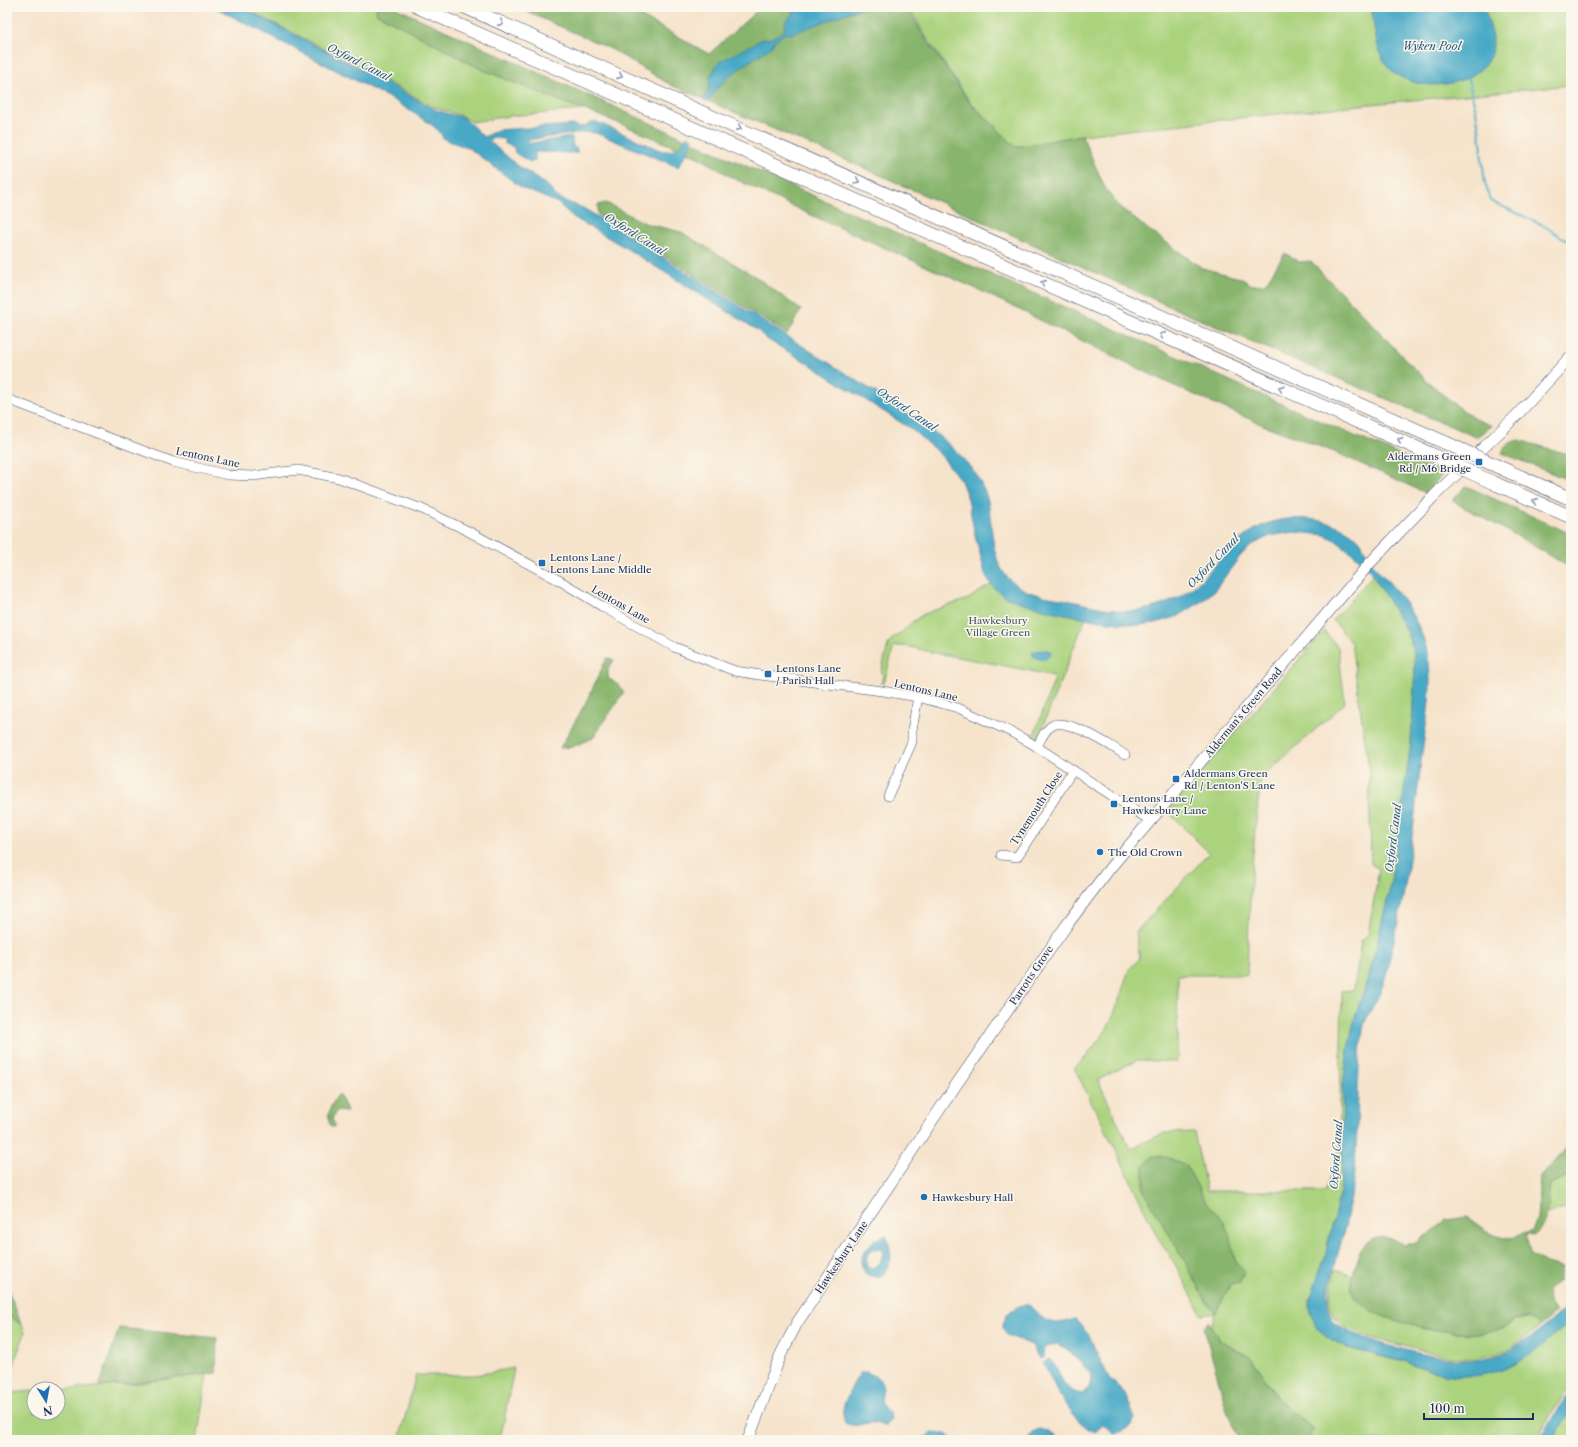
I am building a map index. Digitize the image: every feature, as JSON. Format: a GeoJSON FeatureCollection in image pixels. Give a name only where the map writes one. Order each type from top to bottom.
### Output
{"type":"FeatureCollection","features":[{"type":"Feature","properties":{"kind":"highway"},"geometry":{"type":"LineString","coordinates":[[418,7],[1571,517]]}},
{"type":"Feature","properties":{"kind":"highway"},"geometry":{"type":"LineString","coordinates":[[465,7],[1571,499]]}},
{"type":"Feature","properties":{"kind":"main road","name":"Alderman's Green Road"},"geometry":{"type":"LineString","coordinates":[[1110,868],[1336,602],[1390,542],[1434,496],[1517,415],[1571,356]]}},
{"type":"Feature","properties":{"kind":"main road","name":"Parrotts Grove"},"geometry":{"type":"LineString","coordinates":[[956,1085],[1066,926],[1110,868]]}},
{"type":"Feature","properties":{"kind":"main road","name":"Hawkesbury Lane"},"geometry":{"type":"LineString","coordinates":[[748,1440],[781,1354],[797,1323],[956,1085]]}},
{"type":"Feature","properties":{"kind":"street","name":"Lentons Lane"},"geometry":{"type":"LineString","coordinates":[[7,399],[173,462],[228,475],[253,476],[298,470],[317,473],[339,478],[415,506],[473,534],[562,582],[674,647],[735,671],[918,697],[958,708],[975,715],[1011,732],[1037,747],[1151,821]]}},
{"type":"Feature","properties":{"kind":"street"},"geometry":{"type":"LineString","coordinates":[[888,793],[912,742],[912,730],[918,697]]}},
{"type":"Feature","properties":{"kind":"street"},"geometry":{"type":"LineString","coordinates":[[1037,747],[1042,737],[1052,725],[1060,724],[1094,736],[1125,755]]}},
{"type":"Feature","properties":{"kind":"street","name":"Tynemouth Close"},"geometry":{"type":"LineString","coordinates":[[1001,854],[1017,857],[1073,770]]}},
{"type":"Feature","properties":{"kind":"green space"},"geometry":{"type":"Polygon","coordinates":[[[243,7],[377,7],[376,13],[481,69],[583,110],[509,116],[472,122],[463,117],[432,106],[243,7]]]}},
{"type":"Feature","properties":{"kind":"green space"},"geometry":{"type":"Polygon","coordinates":[[[377,7],[394,7],[652,124],[1309,416],[1444,473],[1426,493],[1337,453],[1263,425],[1170,384],[979,290],[811,215],[731,177],[700,158],[621,124],[481,69],[376,13],[377,7]]]}},
{"type":"Feature","properties":{"kind":"green space"},"geometry":{"type":"Polygon","coordinates":[[[516,7],[624,7],[709,54],[761,7],[907,7],[922,33],[969,102],[1016,147],[1082,135],[1104,186],[1116,204],[1146,228],[1202,268],[1240,278],[1252,285],[1265,284],[1285,253],[1299,262],[1311,261],[1442,394],[1473,417],[1492,426],[1476,437],[1182,312],[871,171],[671,85],[609,48],[516,7]]]}},
{"type":"Feature","properties":{"kind":"green space"},"geometry":{"type":"Polygon","coordinates":[[[909,7],[1571,7],[1571,85],[1350,106],[1082,135],[1016,147],[970,102],[923,32],[909,7]]]}},
{"type":"Feature","properties":{"kind":"green space"},"geometry":{"type":"Polygon","coordinates":[[[606,203],[647,224],[681,232],[756,277],[801,310],[787,334],[598,215],[598,205],[606,203]]]}},
{"type":"Feature","properties":{"kind":"green space"},"geometry":{"type":"Polygon","coordinates":[[[1519,440],[1571,455],[1571,481],[1502,453],[1508,444],[1519,440]]]}},
{"type":"Feature","properties":{"kind":"green space"},"geometry":{"type":"Polygon","coordinates":[[[1466,486],[1571,534],[1571,568],[1517,536],[1452,501],[1466,486]]]}},
{"type":"Feature","properties":{"kind":"green space"},"geometry":{"type":"Polygon","coordinates":[[[1373,575],[1404,627],[1413,647],[1415,668],[1411,743],[1390,888],[1370,972],[1355,1017],[1348,1049],[1343,1084],[1342,1170],[1340,1192],[1325,1256],[1310,1300],[1347,1348],[1400,1361],[1406,1361],[1422,1368],[1473,1376],[1485,1374],[1513,1364],[1530,1354],[1571,1321],[1571,1386],[1552,1411],[1536,1440],[1308,1440],[1313,1429],[1278,1400],[1252,1358],[1220,1341],[1211,1328],[1215,1313],[1202,1315],[1175,1264],[1157,1236],[1116,1150],[1074,1068],[1085,1058],[1107,1029],[1117,1006],[1129,969],[1140,958],[1136,932],[1209,853],[1167,811],[1324,631],[1338,647],[1345,703],[1261,778],[1251,876],[1247,975],[1178,975],[1177,1062],[1137,1060],[1098,1080],[1130,1149],[1164,1133],[1194,1132],[1207,1191],[1325,1191],[1339,1151],[1342,991],[1354,990],[1361,941],[1368,934],[1379,869],[1371,864],[1369,770],[1351,643],[1333,620],[1373,575]]]}},
{"type":"Feature","properties":{"kind":"green space","name":"Hawkesbury Village Green"},"geometry":{"type":"Polygon","coordinates":[[[998,580],[1001,583],[1088,612],[1038,738],[1032,740],[1054,681],[1053,676],[909,647],[894,646],[884,683],[881,683],[883,675],[881,673],[888,645],[893,638],[924,614],[968,599],[998,580]]]}},
{"type":"Feature","properties":{"kind":"green space"},"geometry":{"type":"Polygon","coordinates":[[[607,658],[614,660],[608,669],[608,678],[618,685],[624,692],[593,738],[572,747],[560,748],[585,704],[607,658]]]}},
{"type":"Feature","properties":{"kind":"green space"},"geometry":{"type":"Polygon","coordinates":[[[339,1094],[347,1110],[346,1112],[337,1111],[335,1113],[332,1119],[335,1125],[334,1127],[331,1127],[329,1123],[329,1114],[339,1094]]]}},
{"type":"Feature","properties":{"kind":"green space"},"geometry":{"type":"Polygon","coordinates":[[[1571,1143],[1571,1174],[1550,1184],[1548,1212],[1544,1223],[1535,1235],[1526,1234],[1530,1254],[1545,1264],[1562,1268],[1558,1281],[1547,1291],[1550,1305],[1557,1312],[1540,1326],[1535,1322],[1519,1318],[1495,1331],[1482,1333],[1457,1333],[1441,1331],[1409,1324],[1380,1315],[1364,1306],[1354,1297],[1352,1282],[1358,1255],[1366,1243],[1371,1239],[1377,1237],[1388,1238],[1405,1246],[1416,1243],[1446,1220],[1468,1217],[1491,1234],[1505,1238],[1516,1237],[1532,1230],[1537,1220],[1540,1177],[1571,1143]]]}},
{"type":"Feature","properties":{"kind":"green space"},"geometry":{"type":"Polygon","coordinates":[[[1161,1155],[1186,1165],[1208,1206],[1222,1218],[1229,1234],[1235,1260],[1244,1272],[1240,1283],[1230,1285],[1216,1313],[1205,1300],[1183,1258],[1144,1191],[1144,1165],[1152,1157],[1161,1155]]]}},
{"type":"Feature","properties":{"kind":"green space"},"geometry":{"type":"Polygon","coordinates":[[[1571,1174],[1571,1205],[1548,1214],[1550,1184],[1571,1174]]]}},
{"type":"Feature","properties":{"kind":"green space"},"geometry":{"type":"Polygon","coordinates":[[[1335,1269],[1353,1275],[1391,1319],[1426,1328],[1458,1333],[1482,1333],[1501,1329],[1515,1320],[1531,1319],[1540,1326],[1516,1345],[1496,1354],[1475,1359],[1447,1357],[1368,1337],[1345,1327],[1333,1315],[1329,1298],[1335,1269]]]}},
{"type":"Feature","properties":{"kind":"green space"},"geometry":{"type":"Polygon","coordinates":[[[7,1287],[22,1325],[7,1314],[7,1287]]]}},
{"type":"Feature","properties":{"kind":"green space"},"geometry":{"type":"Polygon","coordinates":[[[7,1314],[22,1325],[25,1333],[14,1363],[7,1393],[7,1314]]]}},
{"type":"Feature","properties":{"kind":"green space"},"geometry":{"type":"Polygon","coordinates":[[[1208,1322],[1220,1341],[1252,1358],[1278,1400],[1313,1429],[1308,1440],[1239,1440],[1227,1411],[1204,1328],[1208,1322]]]}},
{"type":"Feature","properties":{"kind":"green space"},"geometry":{"type":"Polygon","coordinates":[[[119,1328],[217,1338],[216,1373],[99,1387],[119,1328]]]}},
{"type":"Feature","properties":{"kind":"green space"},"geometry":{"type":"Polygon","coordinates":[[[514,1368],[500,1440],[399,1440],[416,1375],[476,1375],[514,1368]]]}},
{"type":"Feature","properties":{"kind":"green space"},"geometry":{"type":"Polygon","coordinates":[[[207,1374],[197,1440],[7,1440],[7,1393],[26,1392],[26,1421],[66,1421],[66,1389],[121,1385],[207,1374]]]}},
{"type":"Feature","properties":{"kind":"green space"},"geometry":{"type":"Polygon","coordinates":[[[1571,1400],[1571,1440],[1546,1440],[1571,1400]]]}},
{"type":"Feature","properties":{"kind":"water"},"geometry":{"type":"Polygon","coordinates":[[[214,7],[241,7],[438,111],[464,118],[484,137],[497,130],[573,125],[582,127],[595,122],[662,151],[671,151],[678,148],[687,136],[693,139],[686,155],[678,167],[596,133],[585,132],[528,140],[527,142],[532,143],[572,137],[573,147],[577,149],[577,153],[535,152],[535,161],[530,162],[515,153],[514,147],[505,144],[504,139],[491,138],[489,141],[517,165],[548,186],[556,196],[562,200],[583,208],[640,243],[897,406],[943,439],[959,454],[976,474],[988,501],[997,557],[1002,569],[1009,579],[1020,588],[1040,595],[1120,611],[1143,610],[1163,604],[1191,589],[1242,539],[1264,525],[1291,519],[1307,519],[1335,525],[1349,531],[1354,535],[1361,543],[1377,570],[1397,592],[1414,618],[1424,640],[1428,654],[1430,682],[1428,711],[1402,904],[1385,980],[1363,1030],[1359,1068],[1353,1181],[1346,1223],[1328,1292],[1329,1311],[1334,1321],[1342,1327],[1354,1334],[1370,1340],[1425,1355],[1464,1360],[1485,1359],[1509,1350],[1542,1329],[1571,1304],[1571,1321],[1533,1352],[1514,1363],[1495,1371],[1476,1376],[1455,1375],[1432,1371],[1406,1361],[1400,1361],[1347,1348],[1332,1341],[1317,1328],[1310,1309],[1310,1300],[1325,1256],[1340,1192],[1342,1170],[1343,1084],[1348,1049],[1355,1017],[1370,972],[1390,888],[1411,743],[1415,668],[1413,647],[1404,627],[1373,575],[1361,560],[1335,540],[1325,535],[1295,532],[1270,536],[1252,545],[1241,555],[1215,590],[1205,599],[1179,616],[1155,623],[1139,625],[1100,621],[1050,611],[1007,598],[995,589],[986,577],[975,535],[968,499],[961,481],[940,454],[911,429],[806,362],[768,340],[757,330],[573,217],[558,203],[522,188],[470,149],[444,139],[439,131],[432,125],[395,101],[214,7]]]}},
{"type":"Feature","properties":{"kind":"water"},"geometry":{"type":"Polygon","coordinates":[[[799,7],[861,8],[791,34],[786,33],[774,41],[772,46],[745,64],[720,85],[708,102],[703,100],[709,89],[710,77],[719,62],[765,38],[770,39],[785,30],[785,22],[799,7]]]}},
{"type":"Feature","properties":{"kind":"water","name":"Wyken Pool"},"geometry":{"type":"Polygon","coordinates":[[[1371,7],[1484,7],[1490,24],[1493,49],[1484,66],[1473,75],[1460,81],[1430,85],[1415,83],[1402,78],[1391,70],[1386,64],[1376,40],[1371,7]]]}},
{"type":"Feature","properties":{"kind":"water"},"geometry":{"type":"Polygon","coordinates":[[[1050,651],[1051,654],[1045,659],[1039,659],[1033,656],[1032,652],[1050,651]]]}},
{"type":"Feature","properties":{"kind":"water"},"geometry":{"type":"Polygon","coordinates":[[[886,1235],[889,1243],[891,1259],[884,1274],[877,1277],[866,1275],[861,1264],[861,1257],[874,1240],[886,1235]],[[874,1250],[869,1254],[867,1262],[869,1269],[878,1265],[882,1257],[882,1250],[874,1250]]]}},
{"type":"Feature","properties":{"kind":"water"},"geometry":{"type":"Polygon","coordinates":[[[1022,1305],[1029,1305],[1045,1319],[1054,1323],[1075,1319],[1088,1334],[1109,1378],[1125,1393],[1135,1419],[1129,1428],[1121,1432],[1113,1433],[1106,1426],[1102,1425],[1094,1432],[1077,1419],[1070,1411],[1043,1363],[1049,1359],[1054,1364],[1066,1385],[1075,1392],[1083,1394],[1089,1388],[1092,1374],[1065,1348],[1057,1344],[1044,1348],[1043,1358],[1039,1359],[1032,1345],[1007,1335],[1002,1328],[1005,1319],[1014,1308],[1022,1305]]]}},
{"type":"Feature","properties":{"kind":"water"},"geometry":{"type":"Polygon","coordinates":[[[866,1372],[875,1376],[882,1384],[883,1388],[881,1402],[884,1408],[890,1413],[891,1421],[886,1426],[873,1423],[855,1425],[845,1423],[843,1411],[845,1401],[860,1373],[866,1372]]]}},
{"type":"Feature","properties":{"kind":"water"},"geometry":{"type":"Polygon","coordinates":[[[1571,1392],[1571,1410],[1553,1440],[1539,1440],[1557,1410],[1571,1392]]]}},
{"type":"Feature","properties":{"kind":"water"},"geometry":{"type":"Polygon","coordinates":[[[1039,1429],[1050,1433],[1058,1440],[1030,1440],[1029,1436],[1032,1432],[1039,1429]]]}},
{"type":"Feature","properties":{"kind":"water"},"geometry":{"type":"Polygon","coordinates":[[[932,1433],[946,1434],[954,1440],[920,1440],[932,1433]]]}},
{"type":"Feature","properties":{"kind":"waterway"},"geometry":{"type":"LineString","coordinates":[[1468,79],[1476,111],[1482,148],[1481,151],[1485,182],[1490,201],[1541,224],[1571,243]]}},
{"type":"Feature","properties":{"kind":"place","name":"Aldermans Green Rd / M6 Bridge"},"geometry":{"type":"Point","coordinates":[1479,462]}},
{"type":"Feature","properties":{"kind":"place","name":"Lentons Lane / Lentons Lane Middle"},"geometry":{"type":"Point","coordinates":[542,563]}},
{"type":"Feature","properties":{"kind":"place","name":"Lentons Lane / Parish Hall"},"geometry":{"type":"Point","coordinates":[768,674]}},
{"type":"Feature","properties":{"kind":"place","name":"Aldermans Green Rd / Lenton'S Lane"},"geometry":{"type":"Point","coordinates":[1176,779]}},
{"type":"Feature","properties":{"kind":"place","name":"Lentons Lane / Hawkesbury Lane"},"geometry":{"type":"Point","coordinates":[1114,804]}},
{"type":"Feature","properties":{"kind":"place","name":"The Old Crown"},"geometry":{"type":"Point","coordinates":[1100,852]}},
{"type":"Feature","properties":{"kind":"place","name":"Hawkesbury Hall"},"geometry":{"type":"Point","coordinates":[924,1197]}},
{"type":"Feature","properties":{"kind":"water label","name":"Oxford Canal"},"geometry":{"type":"Point","coordinates":[359,62]}},
{"type":"Feature","properties":{"kind":"water label","name":"Oxford Canal"},"geometry":{"type":"Point","coordinates":[635,234]}},
{"type":"Feature","properties":{"kind":"water label","name":"Oxford Canal"},"geometry":{"type":"Point","coordinates":[907,409]}},
{"type":"Feature","properties":{"kind":"water label","name":"Oxford Canal"},"geometry":{"type":"Point","coordinates":[1213,561]}},
{"type":"Feature","properties":{"kind":"water label","name":"Oxford Canal"},"geometry":{"type":"Point","coordinates":[1393,838]}},
{"type":"Feature","properties":{"kind":"water label","name":"Oxford Canal"},"geometry":{"type":"Point","coordinates":[1336,1155]}}]}
